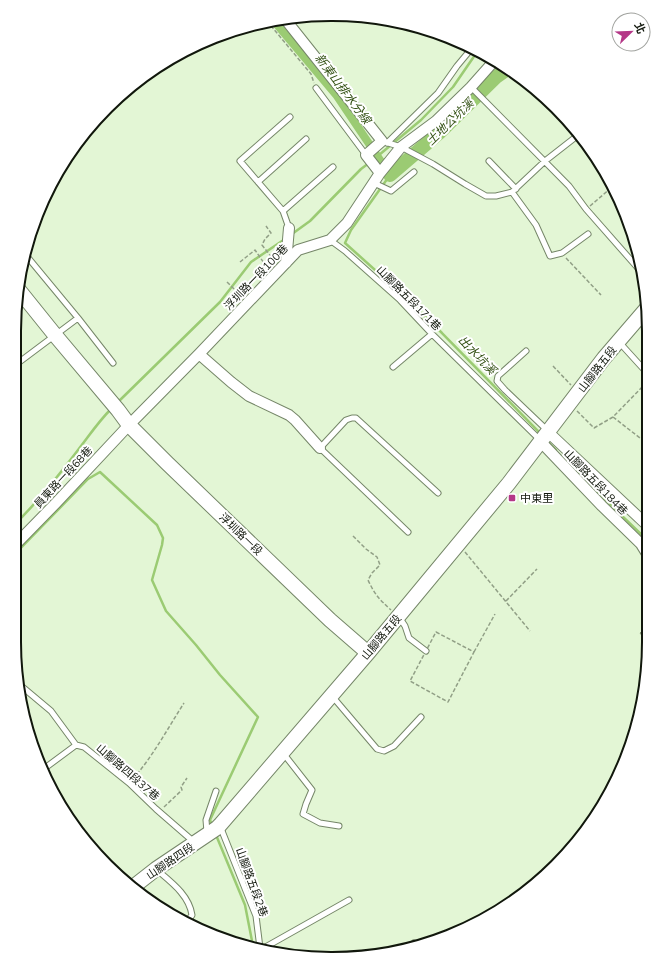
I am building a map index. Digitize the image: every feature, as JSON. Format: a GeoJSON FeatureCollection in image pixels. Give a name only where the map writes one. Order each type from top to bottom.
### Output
{"type":"FeatureCollection","features":[{"type":"Feature","properties":{"kind":"main road","name":"浮圳路一段"},"geometry":{"type":"LineString","coordinates":[[24,296],[129,425],[330,620],[368,652]]}},
{"type":"Feature","properties":{"kind":"main road","name":"山腳路五段"},"geometry":{"type":"LineString","coordinates":[[215,829],[399,616],[459,544],[509,483],[604,358],[641,315]]}},
{"type":"Feature","properties":{"kind":"main road","name":"山腳路四段"},"geometry":{"type":"LineString","coordinates":[[137,884],[156,869],[215,829]]}},
{"type":"Feature","properties":{"kind":"street"},"geometry":{"type":"LineString","coordinates":[[289,24],[384,142],[366,155],[380,174]]}},
{"type":"Feature","properties":{"kind":"street","name":"浮圳路一段100巷"},"geometry":{"type":"LineString","coordinates":[[129,425],[298,250],[330,240],[347,223],[380,174],[471,87],[490,65]]}},
{"type":"Feature","properties":{"kind":"street"},"geometry":{"type":"LineString","coordinates":[[286,263],[289,228]]}},
{"type":"Feature","properties":{"kind":"street"},"geometry":{"type":"LineString","coordinates":[[199,354],[249,396],[289,415],[320,448]]}},
{"type":"Feature","properties":{"kind":"street","name":"員東路一段68巷"},"geometry":{"type":"LineString","coordinates":[[21,539],[129,425]]}},
{"type":"Feature","properties":{"kind":"street"},"geometry":{"type":"LineString","coordinates":[[544,436],[642,521]]}},
{"type":"Feature","properties":{"kind":"street","name":"山腳路五段184巷"},"geometry":{"type":"LineString","coordinates":[[544,436],[602,506],[642,546]]}},
{"type":"Feature","properties":{"kind":"lane"},"geometry":{"type":"LineString","coordinates":[[468,53],[438,93],[384,142],[405,150],[486,196],[496,196],[514,190],[575,138]]}},
{"type":"Feature","properties":{"kind":"lane"},"geometry":{"type":"LineString","coordinates":[[471,87],[569,186],[586,209],[635,265]]}},
{"type":"Feature","properties":{"kind":"lane"},"geometry":{"type":"LineString","coordinates":[[316,88],[366,155]]}},
{"type":"Feature","properties":{"kind":"lane"},"geometry":{"type":"LineString","coordinates":[[289,228],[283,211],[240,161],[290,117]]}},
{"type":"Feature","properties":{"kind":"lane"},"geometry":{"type":"LineString","coordinates":[[258,182],[306,139]]}},
{"type":"Feature","properties":{"kind":"lane"},"geometry":{"type":"LineString","coordinates":[[489,161],[514,190],[536,225],[550,256],[562,254],[588,234]]}},
{"type":"Feature","properties":{"kind":"lane"},"geometry":{"type":"LineString","coordinates":[[283,211],[333,167]]}},
{"type":"Feature","properties":{"kind":"lane"},"geometry":{"type":"LineString","coordinates":[[374,183],[391,191],[414,172]]}},
{"type":"Feature","properties":{"kind":"lane","name":"山腳路五段171巷"},"geometry":{"type":"LineString","coordinates":[[330,240],[345,251],[400,300],[432,334],[544,436]]}},
{"type":"Feature","properties":{"kind":"lane"},"geometry":{"type":"LineString","coordinates":[[30,260],[113,363]]}},
{"type":"Feature","properties":{"kind":"lane"},"geometry":{"type":"LineString","coordinates":[[21,361],[78,318]]}},
{"type":"Feature","properties":{"kind":"lane"},"geometry":{"type":"LineString","coordinates":[[393,367],[432,334]]}},
{"type":"Feature","properties":{"kind":"lane"},"geometry":{"type":"LineString","coordinates":[[618,342],[642,368]]}},
{"type":"Feature","properties":{"kind":"lane"},"geometry":{"type":"LineString","coordinates":[[526,351],[498,376],[497,381],[544,436]]}},
{"type":"Feature","properties":{"kind":"lane"},"geometry":{"type":"LineString","coordinates":[[408,532],[320,448],[346,420],[356,418],[360,420],[438,493]]}},
{"type":"Feature","properties":{"kind":"lane"},"geometry":{"type":"LineString","coordinates":[[399,616],[405,626],[409,638],[426,651]]}},
{"type":"Feature","properties":{"kind":"lane"},"geometry":{"type":"LineString","coordinates":[[25,689],[51,711],[76,745],[48,766]]}},
{"type":"Feature","properties":{"kind":"lane"},"geometry":{"type":"LineString","coordinates":[[331,695],[377,748],[384,751],[394,746],[421,717]]}},
{"type":"Feature","properties":{"kind":"lane","name":"山腳路四段37巷"},"geometry":{"type":"LineString","coordinates":[[76,745],[84,747],[129,783],[156,810],[195,843]]}},
{"type":"Feature","properties":{"kind":"lane"},"geometry":{"type":"LineString","coordinates":[[282,752],[312,790],[303,814],[320,823],[339,826]]}},
{"type":"Feature","properties":{"kind":"lane"},"geometry":{"type":"LineString","coordinates":[[215,829],[206,820],[216,791]]}},
{"type":"Feature","properties":{"kind":"lane","name":"山腳路五段2巷"},"geometry":{"type":"LineString","coordinates":[[215,829],[256,916],[260,943]]}},
{"type":"Feature","properties":{"kind":"lane"},"geometry":{"type":"LineString","coordinates":[[156,869],[177,887],[185,897],[192,909],[192,915],[190,918]]}},
{"type":"Feature","properties":{"kind":"lane"},"geometry":{"type":"LineString","coordinates":[[267,945],[349,900]]}},
{"type":"Feature","properties":{"kind":"path"},"geometry":{"type":"LineString","coordinates":[[272,27],[311,74],[316,88]]}},
{"type":"Feature","properties":{"kind":"path"},"geometry":{"type":"LineString","coordinates":[[586,209],[608,191]]}},
{"type":"Feature","properties":{"kind":"path"},"geometry":{"type":"LineString","coordinates":[[261,289],[258,276],[273,259],[262,245],[271,233],[266,226]]}},
{"type":"Feature","properties":{"kind":"path"},"geometry":{"type":"LineString","coordinates":[[240,262],[255,250],[266,266]]}},
{"type":"Feature","properties":{"kind":"path"},"geometry":{"type":"LineString","coordinates":[[562,254],[601,294]]}},
{"type":"Feature","properties":{"kind":"path"},"geometry":{"type":"LineString","coordinates":[[227,282],[235,290]]}},
{"type":"Feature","properties":{"kind":"path"},"geometry":{"type":"LineString","coordinates":[[553,366],[578,393]]}},
{"type":"Feature","properties":{"kind":"path"},"geometry":{"type":"LineString","coordinates":[[569,404],[594,428],[613,417],[642,387]]}},
{"type":"Feature","properties":{"kind":"path"},"geometry":{"type":"LineString","coordinates":[[613,417],[642,440]]}},
{"type":"Feature","properties":{"kind":"path"},"geometry":{"type":"LineString","coordinates":[[353,536],[366,549],[377,557],[380,565],[372,573],[368,580],[379,600],[399,616]]}},
{"type":"Feature","properties":{"kind":"path"},"geometry":{"type":"LineString","coordinates":[[459,544],[530,631]]}},
{"type":"Feature","properties":{"kind":"path"},"geometry":{"type":"LineString","coordinates":[[506,601],[537,569]]}},
{"type":"Feature","properties":{"kind":"path"},"geometry":{"type":"LineString","coordinates":[[474,652],[436,632],[410,681],[448,702],[495,614]]}},
{"type":"Feature","properties":{"kind":"path"},"geometry":{"type":"LineString","coordinates":[[129,783],[140,770],[184,703]]}},
{"type":"Feature","properties":{"kind":"path"},"geometry":{"type":"LineString","coordinates":[[156,810],[164,807],[182,790],[181,787],[187,778]]}},
{"type":"Feature","properties":{"kind":"waterway","name":"新東山排水分線"},"geometry":{"type":"LineString","coordinates":[[278,26],[337,96],[390,175]]}},
{"type":"Feature","properties":{"kind":"waterway"},"geometry":{"type":"LineString","coordinates":[[373,160],[421,120],[453,87],[474,56]]}},
{"type":"Feature","properties":{"kind":"waterway","name":"土地公坑溪"},"geometry":{"type":"LineString","coordinates":[[390,175],[439,133],[496,77],[503,72]]}},
{"type":"Feature","properties":{"kind":"waterway"},"geometry":{"type":"LineString","coordinates":[[292,234],[310,221],[361,169],[369,163]]}},
{"type":"Feature","properties":{"kind":"waterway","name":"出水坑溪"},"geometry":{"type":"LineString","coordinates":[[390,175],[351,230],[345,243],[442,333],[541,434]]}},
{"type":"Feature","properties":{"kind":"waterway"},"geometry":{"type":"LineString","coordinates":[[117,403],[220,302],[251,262],[285,239]]}},
{"type":"Feature","properties":{"kind":"waterway"},"geometry":{"type":"LineString","coordinates":[[21,518],[48,489],[111,409]]}},
{"type":"Feature","properties":{"kind":"waterway","name":"出水坑溪"},"geometry":{"type":"LineString","coordinates":[[547,441],[556,450]]}},
{"type":"Feature","properties":{"kind":"waterway","name":"出水坑溪"},"geometry":{"type":"LineString","coordinates":[[571,467],[642,535]]}},
{"type":"Feature","properties":{"kind":"waterway"},"geometry":{"type":"LineString","coordinates":[[21,548],[88,479],[100,472],[157,525],[163,538],[152,580],[166,611],[258,717],[210,820],[212,825]]}},
{"type":"Feature","properties":{"kind":"waterway"},"geometry":{"type":"LineString","coordinates":[[216,835],[245,905],[252,941]]}},
{"type":"Feature","properties":{"kind":"place","name":"中東里"},"geometry":{"type":"Point","coordinates":[512,498]}}]}
